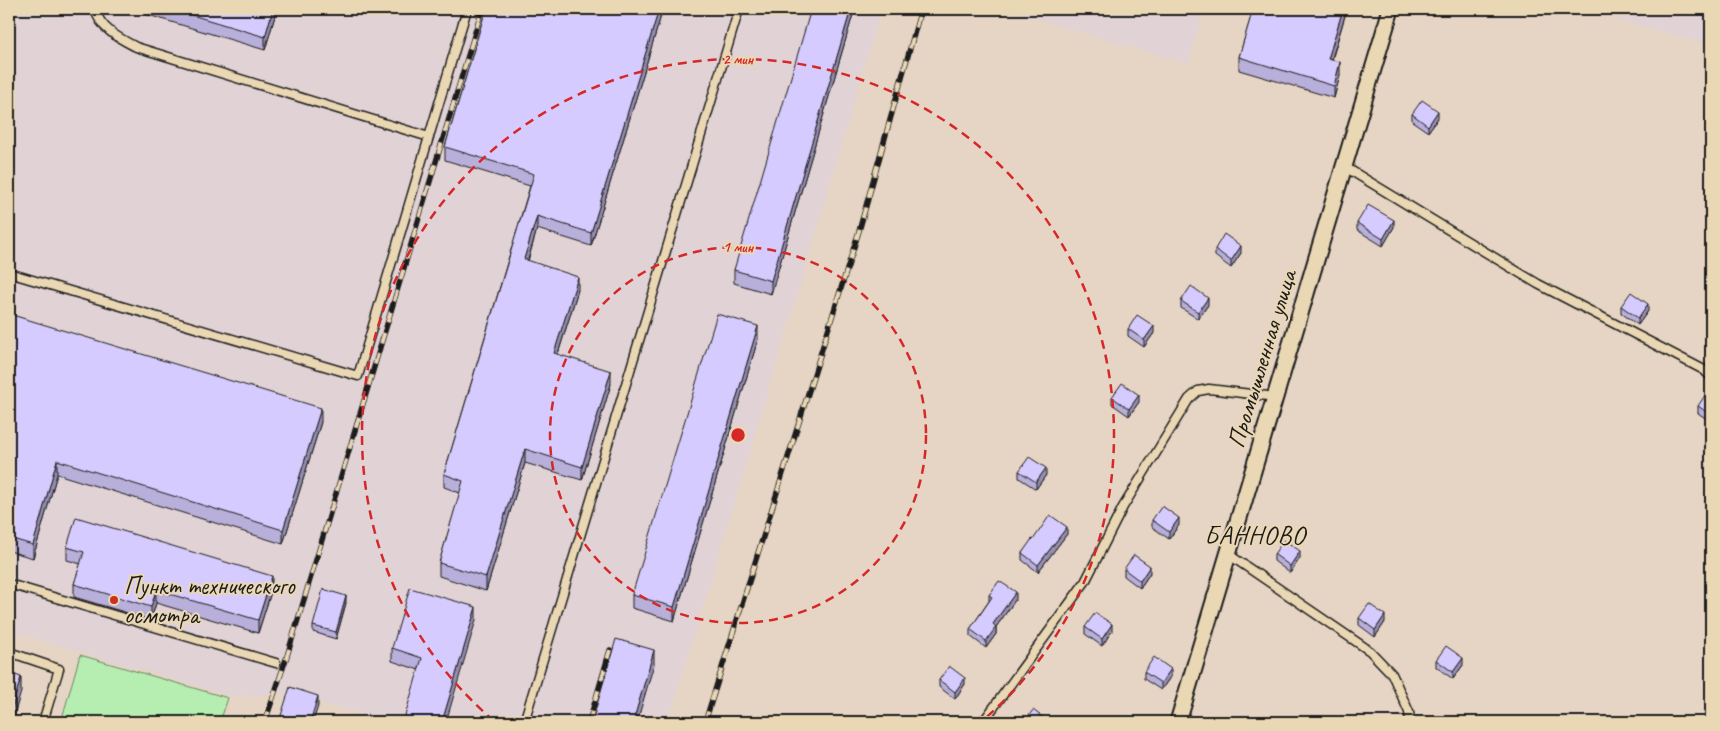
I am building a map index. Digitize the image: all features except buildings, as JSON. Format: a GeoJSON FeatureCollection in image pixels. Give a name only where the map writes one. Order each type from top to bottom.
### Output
{"type":"FeatureCollection","features":[{"type":"Feature","properties":{"kind":"street","name":"Промышленная улица"},"geometry":{"type":"LineString","coordinates":[[1178,722],[1391,9]]}},
{"type":"Feature","properties":{"kind":"lane"},"geometry":{"type":"LineString","coordinates":[[95,9],[96,15],[112,35],[136,48],[429,137]]}},
{"type":"Feature","properties":{"kind":"lane"},"geometry":{"type":"LineString","coordinates":[[9,273],[358,376],[467,9]]}},
{"type":"Feature","properties":{"kind":"lane"},"geometry":{"type":"LineString","coordinates":[[524,722],[739,9]]}},
{"type":"Feature","properties":{"kind":"lane"},"geometry":{"type":"LineString","coordinates":[[1345,167],[1538,284],[1704,370],[1711,377]]}},
{"type":"Feature","properties":{"kind":"lane"},"geometry":{"type":"LineString","coordinates":[[983,722],[1085,582],[1123,507],[1189,399],[1198,391],[1209,389],[1276,397]]}},
{"type":"Feature","properties":{"kind":"lane"},"geometry":{"type":"LineString","coordinates":[[1228,554],[1370,651],[1392,674],[1409,712],[1410,722]]}},
{"type":"Feature","properties":{"kind":"lane"},"geometry":{"type":"LineString","coordinates":[[9,584],[276,663]]}},
{"type":"Feature","properties":{"kind":"lane"},"geometry":{"type":"LineString","coordinates":[[9,652],[60,669],[43,722]]}},
{"type":"Feature","properties":{"kind":"shaded area"},"geometry":{"type":"Polygon","coordinates":[[[12,9],[881,9],[814,240],[668,722],[374,722],[375,718],[287,694],[231,696],[9,631],[9,21],[12,9]]]}},
{"type":"Feature","properties":{"kind":"shaded area"},"geometry":{"type":"Polygon","coordinates":[[[1002,9],[1204,9],[1188,64],[1002,9]]]}},
{"type":"Feature","properties":{"kind":"shaded area"},"geometry":{"type":"Polygon","coordinates":[[[1577,9],[1711,9],[1711,45],[1577,9]]]}},
{"type":"Feature","properties":{"kind":"green space"},"geometry":{"type":"Polygon","coordinates":[[[80,655],[228,698],[220,722],[61,722],[80,655]]]}},
{"type":"Feature","properties":{"kind":"railway"},"geometry":{"type":"LineString","coordinates":[[265,722],[287,656],[482,9]]}},
{"type":"Feature","properties":{"kind":"railway"},"geometry":{"type":"LineString","coordinates":[[705,722],[859,231],[921,9]]}},
{"type":"Feature","properties":{"kind":"railway"},"geometry":{"type":"LineString","coordinates":[[589,722],[610,650]]}},
{"type":"Feature","properties":{"kind":"place","name":"Пункт технического осмотра"},"geometry":{"type":"Point","coordinates":[114,600]}},
{"type":"Feature","properties":{"kind":"district","name":"БАННОВО"},"geometry":{"type":"Point","coordinates":[1255,535]}}]}
